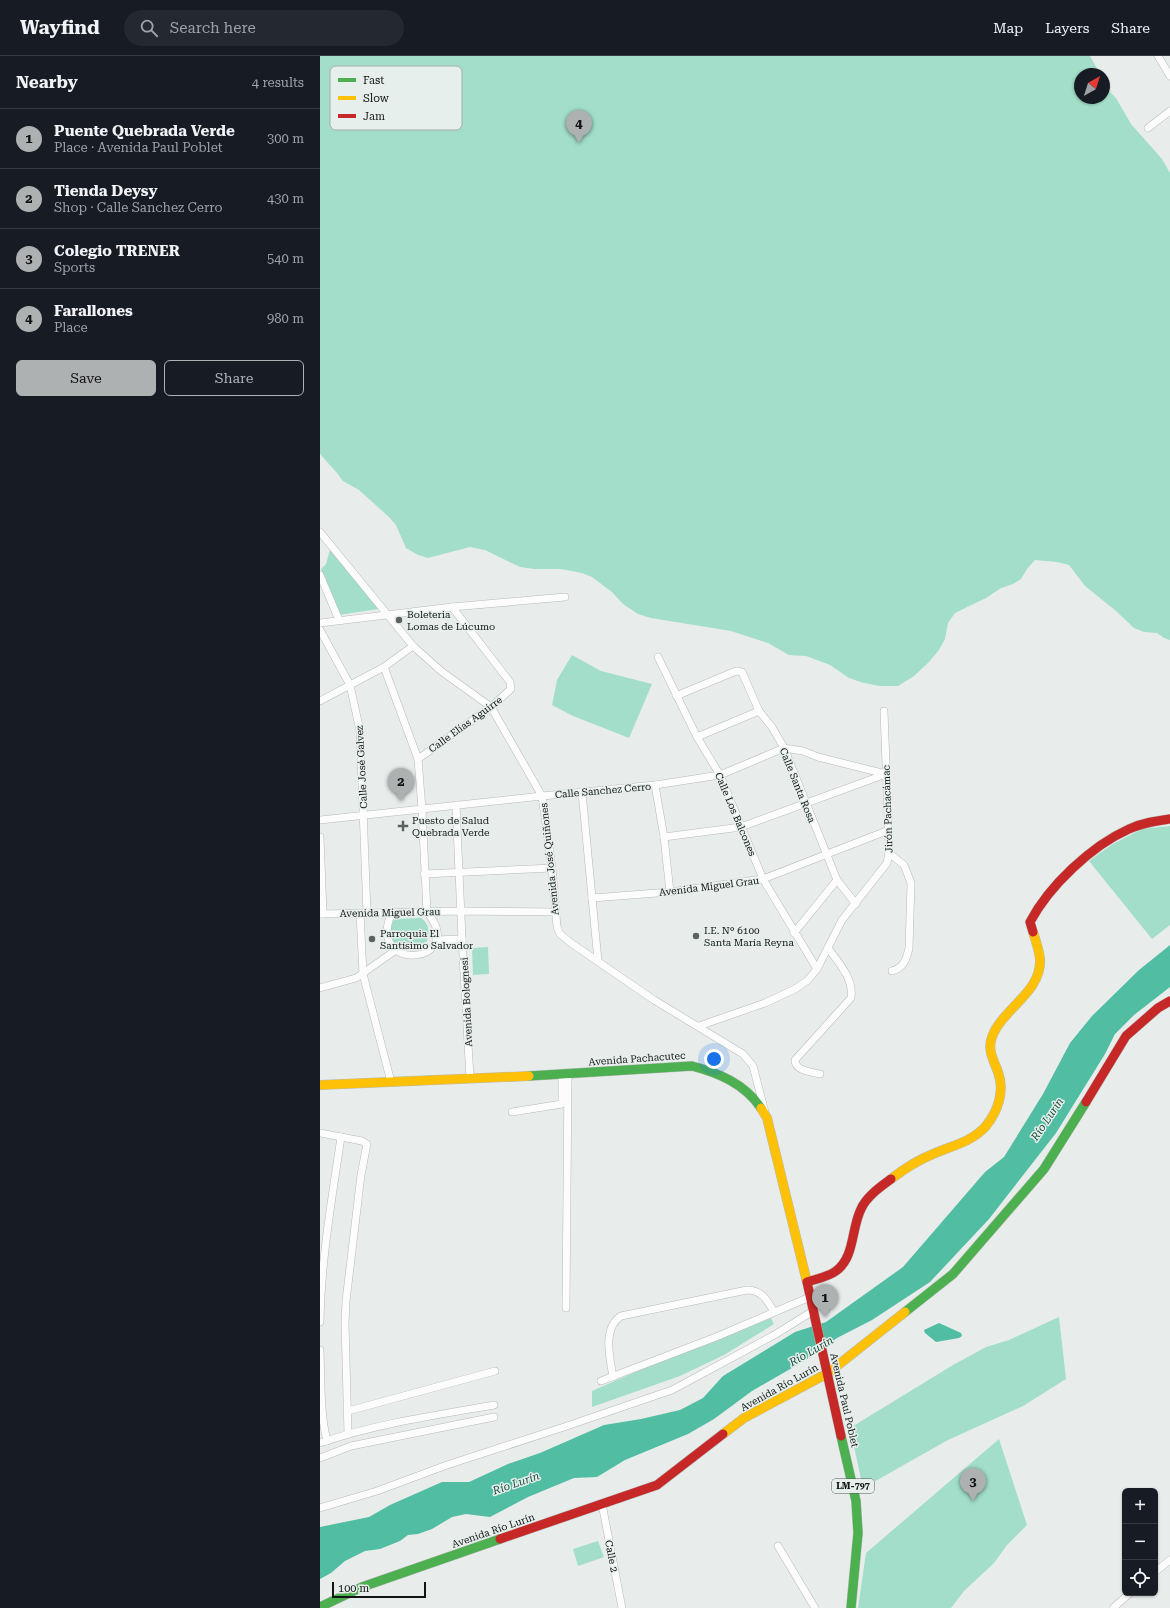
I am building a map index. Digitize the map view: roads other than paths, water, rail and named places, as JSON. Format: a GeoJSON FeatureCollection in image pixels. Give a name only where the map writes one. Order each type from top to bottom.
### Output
{"type":"FeatureCollection","features":[{"type":"Feature","properties":{"kind":"main road"},"geometry":{"type":"LineString","coordinates":[[807,1282],[834,1272],[844,1264],[851,1245],[858,1217],[864,1203],[876,1190],[924,1158],[963,1144],[978,1134],[991,1118],[998,1103],[1002,1088],[989,1044],[996,1029],[1032,985],[1040,972],[1040,961],[1030,922],[1046,897],[1100,846],[1126,830],[1146,822],[1170,819]]}},
{"type":"Feature","properties":{"kind":"main road","name":"Avenida Río Lurín"},"geometry":{"type":"LineString","coordinates":[[320,1607],[362,1587],[657,1484],[744,1418],[827,1369],[953,1274],[1044,1169],[1126,1036],[1158,1008],[1170,1001]]}},
{"type":"Feature","properties":{"kind":"main road","name":"Avenida Pachacutec"},"geometry":{"type":"LineString","coordinates":[[320,1085],[565,1074],[692,1066],[710,1070],[741,1088],[754,1099],[767,1118],[807,1282]]}},
{"type":"Feature","properties":{"kind":"main road","name":"Avenida Paul Poblet"},"geometry":{"type":"LineString","coordinates":[[807,1282],[853,1484],[858,1516],[857,1551],[851,1608]]}},
{"type":"Feature","properties":{"kind":"street"},"geometry":{"type":"LineString","coordinates":[[1158,56],[1170,76]]}},
{"type":"Feature","properties":{"kind":"street"},"geometry":{"type":"LineString","coordinates":[[1148,128],[1170,111]]}},
{"type":"Feature","properties":{"kind":"street","name":"Avenida José Quiñones"},"geometry":{"type":"LineString","coordinates":[[320,532],[413,646],[441,671],[491,707],[542,796],[552,868],[555,912],[557,927],[560,934],[570,943],[654,1000],[699,1026],[750,1060],[756,1075],[767,1118]]}},
{"type":"Feature","properties":{"kind":"street"},"geometry":{"type":"LineString","coordinates":[[320,575],[339,620]]}},
{"type":"Feature","properties":{"kind":"street"},"geometry":{"type":"LineString","coordinates":[[320,623],[386,614],[565,597]]}},
{"type":"Feature","properties":{"kind":"street","name":"Calle Elías Aguirre"},"geometry":{"type":"LineString","coordinates":[[418,759],[491,707],[511,689],[510,682],[452,607]]}},
{"type":"Feature","properties":{"kind":"street","name":"Calle José Galvez"},"geometry":{"type":"LineString","coordinates":[[320,630],[350,685],[360,731],[363,815],[363,974],[390,1082]]}},
{"type":"Feature","properties":{"kind":"street"},"geometry":{"type":"LineString","coordinates":[[320,701],[384,667],[413,646]]}},
{"type":"Feature","properties":{"kind":"street","name":"Calle Los Balcones"},"geometry":{"type":"LineString","coordinates":[[658,657],[697,738],[720,775],[763,879],[794,933],[817,969]]}},
{"type":"Feature","properties":{"kind":"street"},"geometry":{"type":"LineString","coordinates":[[384,667],[418,759],[427,912],[437,926],[438,932],[432,947],[419,955],[410,956],[396,950],[390,943],[387,935],[387,926],[392,912]]}},
{"type":"Feature","properties":{"kind":"street","name":"Calle Santa Rosa"},"geometry":{"type":"LineString","coordinates":[[676,696],[736,671],[742,672],[759,711],[772,728],[784,748],[837,880],[856,904]]}},
{"type":"Feature","properties":{"kind":"street","name":"Jirón Pachacámac"},"geometry":{"type":"LineString","coordinates":[[699,1026],[765,1003],[795,989],[808,980],[817,969],[842,920],[887,863],[890,853],[884,710]]}},
{"type":"Feature","properties":{"kind":"street"},"geometry":{"type":"LineString","coordinates":[[697,738],[759,711]]}},
{"type":"Feature","properties":{"kind":"street"},"geometry":{"type":"LineString","coordinates":[[784,748],[803,751],[818,757],[886,774]]}},
{"type":"Feature","properties":{"kind":"street","name":"Calle Sanchez Cerro"},"geometry":{"type":"LineString","coordinates":[[320,820],[655,785],[720,775],[784,748]]}},
{"type":"Feature","properties":{"kind":"street"},"geometry":{"type":"LineString","coordinates":[[664,837],[741,827],[886,774]]}},
{"type":"Feature","properties":{"kind":"street"},"geometry":{"type":"LineString","coordinates":[[655,785],[664,837],[670,892]]}},
{"type":"Feature","properties":{"kind":"street"},"geometry":{"type":"LineString","coordinates":[[582,792],[598,961]]}},
{"type":"Feature","properties":{"kind":"street","name":"Avenida Bolognesi"},"geometry":{"type":"LineString","coordinates":[[456,805],[470,1078]]}},
{"type":"Feature","properties":{"kind":"street","name":"Avenida Miguel Grau"},"geometry":{"type":"LineString","coordinates":[[592,898],[670,892],[763,879],[888,830]]}},
{"type":"Feature","properties":{"kind":"street"},"geometry":{"type":"LineString","coordinates":[[320,837],[322,914]]}},
{"type":"Feature","properties":{"kind":"street"},"geometry":{"type":"LineString","coordinates":[[890,853],[904,864],[911,883],[909,948],[907,957],[902,965],[892,971]]}},
{"type":"Feature","properties":{"kind":"street"},"geometry":{"type":"LineString","coordinates":[[424,874],[552,868]]}},
{"type":"Feature","properties":{"kind":"street"},"geometry":{"type":"LineString","coordinates":[[794,933],[837,880]]}},
{"type":"Feature","properties":{"kind":"street","name":"Avenida Miguel Grau"},"geometry":{"type":"LineString","coordinates":[[322,914],[462,911],[555,912]]}},
{"type":"Feature","properties":{"kind":"street"},"geometry":{"type":"LineString","coordinates":[[436,940],[462,939]]}},
{"type":"Feature","properties":{"kind":"street"},"geometry":{"type":"LineString","coordinates":[[820,1074],[805,1071],[798,1067],[795,1060],[851,998],[852,991],[848,977],[828,948]]}},
{"type":"Feature","properties":{"kind":"street"},"geometry":{"type":"LineString","coordinates":[[320,988],[356,978],[396,950]]}},
{"type":"Feature","properties":{"kind":"street"},"geometry":{"type":"LineString","coordinates":[[512,1112],[562,1104],[565,1074]]}},
{"type":"Feature","properties":{"kind":"street"},"geometry":{"type":"LineString","coordinates":[[565,1074],[566,1308]]}},
{"type":"Feature","properties":{"kind":"street"},"geometry":{"type":"LineString","coordinates":[[320,1133],[362,1141],[367,1144],[361,1175],[346,1301],[345,1323],[348,1434]]}},
{"type":"Feature","properties":{"kind":"street"},"geometry":{"type":"LineString","coordinates":[[320,1322],[320,1300],[327,1234],[341,1137]]}},
{"type":"Feature","properties":{"kind":"street"},"geometry":{"type":"LineString","coordinates":[[613,1377],[609,1352],[610,1335],[614,1322],[621,1316],[746,1290],[757,1292],[763,1296],[774,1312]]}},
{"type":"Feature","properties":{"kind":"street"},"geometry":{"type":"LineString","coordinates":[[601,1381],[810,1297]]}},
{"type":"Feature","properties":{"kind":"street"},"geometry":{"type":"LineString","coordinates":[[320,1508],[377,1491],[447,1465],[672,1390],[814,1314]]}},
{"type":"Feature","properties":{"kind":"street"},"geometry":{"type":"LineString","coordinates":[[320,1350],[324,1431],[323,1442],[348,1434],[494,1405]]}},
{"type":"Feature","properties":{"kind":"street"},"geometry":{"type":"LineString","coordinates":[[348,1410],[495,1371]]}},
{"type":"Feature","properties":{"kind":"street"},"geometry":{"type":"LineString","coordinates":[[320,1458],[351,1446],[494,1417]]}},
{"type":"Feature","properties":{"kind":"street","name":"Calle 2"},"geometry":{"type":"LineString","coordinates":[[602,1504],[622,1608]]}},
{"type":"Feature","properties":{"kind":"street"},"geometry":{"type":"LineString","coordinates":[[778,1546],[815,1608]]}},
{"type":"Feature","properties":{"kind":"street"},"geometry":{"type":"LineString","coordinates":[[1158,1570],[1170,1560]]}},
{"type":"Feature","properties":{"kind":"street"},"geometry":{"type":"LineString","coordinates":[[1113,1608],[1127,1596]]}},
{"type":"Feature","properties":{"kind":"water","name":"Río Lurín"},"geometry":{"type":"Polygon","coordinates":[[[1170,945],[1170,987],[1134,1015],[1115,1034],[1105,1054],[1056,1133],[989,1219],[930,1282],[872,1320],[837,1338],[804,1361],[752,1391],[714,1419],[688,1434],[625,1460],[597,1477],[574,1478],[528,1497],[490,1517],[466,1514],[452,1517],[432,1529],[418,1534],[408,1535],[400,1541],[380,1549],[365,1551],[345,1561],[331,1573],[320,1579],[320,1527],[369,1517],[390,1505],[442,1482],[469,1482],[508,1464],[540,1453],[604,1425],[641,1419],[680,1410],[703,1398],[723,1376],[795,1332],[826,1322],[903,1267],[985,1172],[1004,1157],[1043,1094],[1070,1043],[1092,1016],[1139,970],[1170,945]]]}},
{"type":"Feature","properties":{"kind":"water"},"geometry":{"type":"Polygon","coordinates":[[[939,1323],[961,1333],[962,1336],[959,1338],[936,1342],[925,1333],[924,1330],[939,1323]]]}},
{"type":"Feature","properties":{"kind":"place","name":"Farallones"},"geometry":{"type":"Point","coordinates":[579,143]}},
{"type":"Feature","properties":{"kind":"place","name":"Boleteria Lomas de Lúcumo"},"geometry":{"type":"Point","coordinates":[399,620]}},
{"type":"Feature","properties":{"kind":"place","name":"Tienda Deysy"},"geometry":{"type":"Point","coordinates":[401,801]}},
{"type":"Feature","properties":{"kind":"place","name":"Puesto de Salud Quebrada Verde"},"geometry":{"type":"Point","coordinates":[403,826]}},
{"type":"Feature","properties":{"kind":"place","name":"I.E. N° 6100 Santa María Reyna"},"geometry":{"type":"Point","coordinates":[696,936]}},
{"type":"Feature","properties":{"kind":"place","name":"Parroquia El Santísimo Salvador"},"geometry":{"type":"Point","coordinates":[372,939]}},
{"type":"Feature","properties":{"kind":"place","name":"Puente Quebrada Verde"},"geometry":{"type":"Point","coordinates":[825,1317]}},
{"type":"Feature","properties":{"kind":"place","name":"Colegio TRENER"},"geometry":{"type":"Point","coordinates":[973,1501]}}]}
